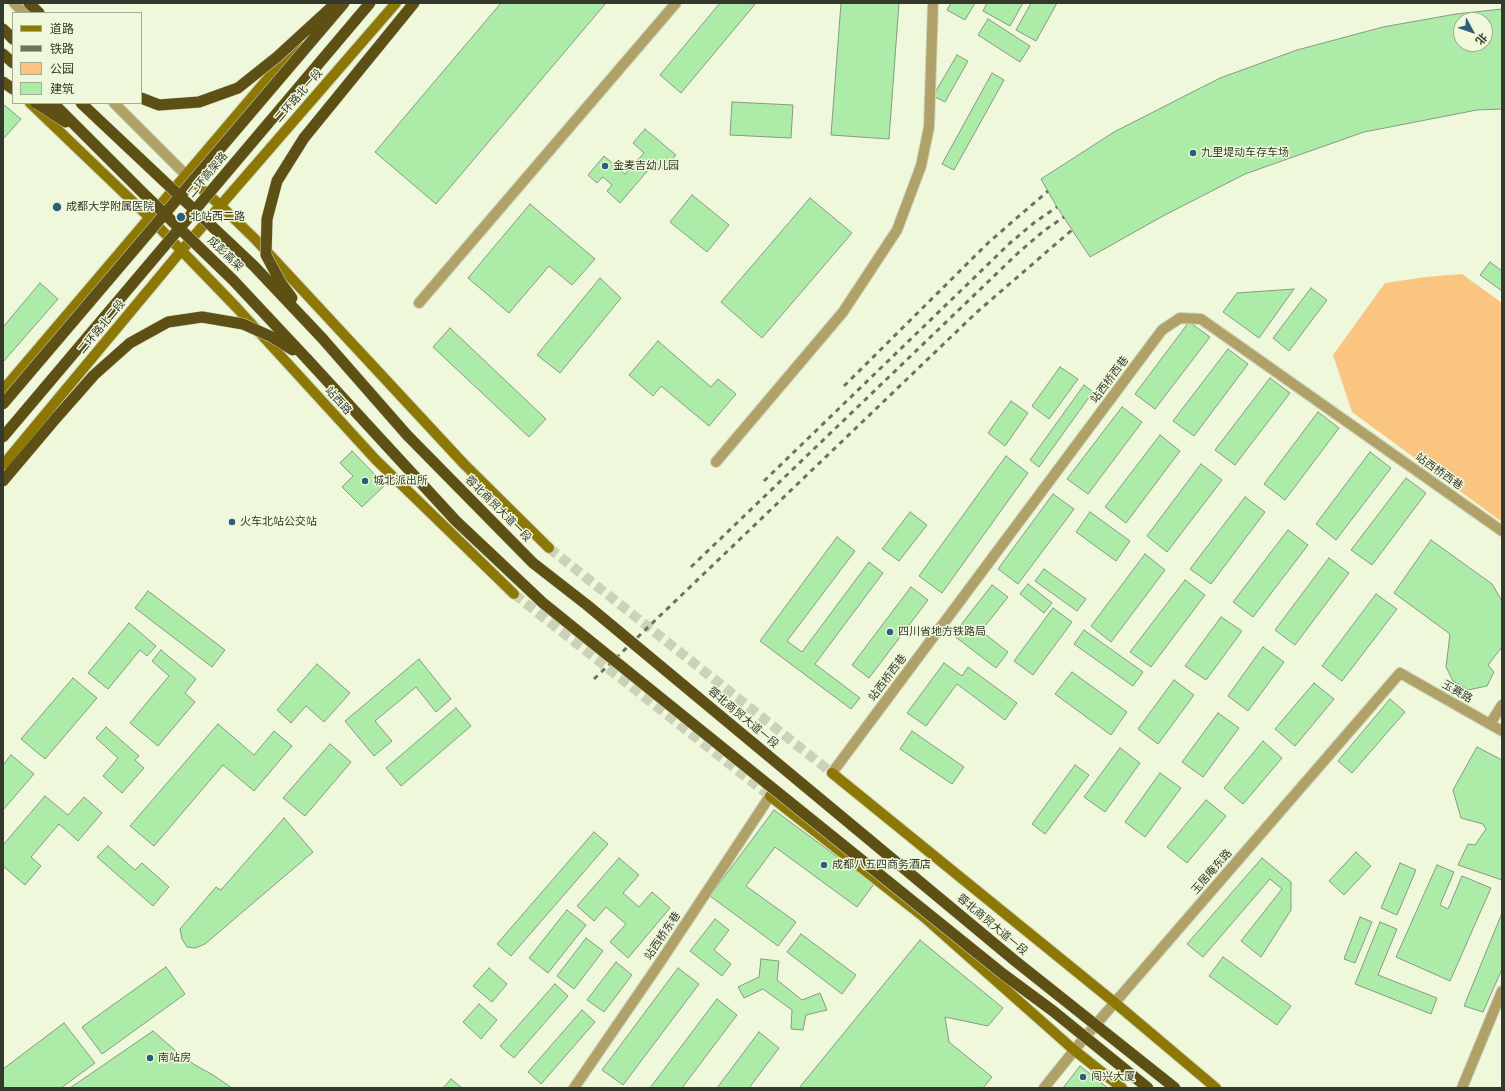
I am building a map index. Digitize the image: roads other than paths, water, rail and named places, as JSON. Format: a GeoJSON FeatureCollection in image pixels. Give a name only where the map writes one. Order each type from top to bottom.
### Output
{"type":"FeatureCollection","features":[{"type":"Feature","properties":{"kind":"highway"},"geometry":{"type":"LineString","coordinates":[[29,3],[38,12]]}},
{"type":"Feature","properties":{"kind":"highway"},"geometry":{"type":"LineString","coordinates":[[142,98],[160,105],[199,102],[238,88],[277,57],[336,3]]}},
{"type":"Feature","properties":{"kind":"highway","name":"二环高架路"},"geometry":{"type":"LineString","coordinates":[[3,404],[344,3]]}},
{"type":"Feature","properties":{"kind":"highway","name":"二环高架路"},"geometry":{"type":"LineString","coordinates":[[3,437],[370,3]]}},
{"type":"Feature","properties":{"kind":"highway"},"geometry":{"type":"LineString","coordinates":[[322,338],[281,283],[266,255],[267,219],[277,181],[304,138],[414,3]]}},
{"type":"Feature","properties":{"kind":"highway"},"geometry":{"type":"LineString","coordinates":[[3,29],[12,37]]}},
{"type":"Feature","properties":{"kind":"highway"},"geometry":{"type":"LineString","coordinates":[[3,54],[12,62]]}},
{"type":"Feature","properties":{"kind":"highway"},"geometry":{"type":"LineString","coordinates":[[3,82],[12,86]]}},
{"type":"Feature","properties":{"kind":"highway"},"geometry":{"type":"LineString","coordinates":[[38,104],[84,132]]}},
{"type":"Feature","properties":{"kind":"highway","name":"成彭高架"},"geometry":{"type":"LineString","coordinates":[[54,104],[233,280],[307,359]]}},
{"type":"Feature","properties":{"kind":"highway","name":"成彭高架"},"geometry":{"type":"LineString","coordinates":[[83,104],[254,266],[322,338]]}},
{"type":"Feature","properties":{"kind":"highway"},"geometry":{"type":"LineString","coordinates":[[3,481],[94,375],[130,343],[168,322],[202,317],[243,324],[272,337],[307,359],[456,521],[543,603],[1148,1088]]}},
{"type":"Feature","properties":{"kind":"highway","name":"蓉北商贸大道一段"},"geometry":{"type":"LineString","coordinates":[[322,338],[407,436],[533,563],[594,610],[1014,960],[1175,1088]]}},
{"type":"Feature","properties":{"kind":"main road"},"geometry":{"type":"LineString","coordinates":[[3,390],[332,3]]}},
{"type":"Feature","properties":{"kind":"main road","name":"二环路北一段"},"geometry":{"type":"LineString","coordinates":[[221,206],[396,3]]}},
{"type":"Feature","properties":{"kind":"main road"},"geometry":{"type":"LineString","coordinates":[[3,76],[12,86]]}},
{"type":"Feature","properties":{"kind":"main road"},"geometry":{"type":"LineString","coordinates":[[31,104],[150,218]]}},
{"type":"Feature","properties":{"kind":"main road"},"geometry":{"type":"LineString","coordinates":[[186,175],[256,240],[464,464],[549,548]]}},
{"type":"Feature","properties":{"kind":"main road","name":"二环路北二段"},"geometry":{"type":"LineString","coordinates":[[3,465],[181,251],[221,206]]}},
{"type":"Feature","properties":{"kind":"main road","name":"站西路"},"geometry":{"type":"LineString","coordinates":[[150,218],[237,308],[376,460],[514,594]]}},
{"type":"Feature","properties":{"kind":"main road","name":"蓉北商贸大道一段"},"geometry":{"type":"LineString","coordinates":[[832,773],[1114,1002],[1216,1088]]}},
{"type":"Feature","properties":{"kind":"main road"},"geometry":{"type":"LineString","coordinates":[[770,796],[924,917],[1074,1050],[1122,1088]]}},
{"type":"Feature","properties":{"kind":"street"},"geometry":{"type":"LineString","coordinates":[[14,3],[23,12]]}},
{"type":"Feature","properties":{"kind":"street"},"geometry":{"type":"LineString","coordinates":[[419,303],[676,3]]}},
{"type":"Feature","properties":{"kind":"street"},"geometry":{"type":"LineString","coordinates":[[716,462],[843,312],[897,230],[921,166],[929,127],[933,3]]}},
{"type":"Feature","properties":{"kind":"street"},"geometry":{"type":"LineString","coordinates":[[115,104],[186,175]]}},
{"type":"Feature","properties":{"kind":"street","name":"站西桥西巷"},"geometry":{"type":"LineString","coordinates":[[832,773],[1162,330],[1180,318],[1201,319],[1502,531]]}},
{"type":"Feature","properties":{"kind":"street","name":"玉居庵东路"},"geometry":{"type":"LineString","coordinates":[[1044,1088],[1114,1002],[1400,673]]}},
{"type":"Feature","properties":{"kind":"street","name":"玉赛路"},"geometry":{"type":"LineString","coordinates":[[1400,673],[1502,731]]}},
{"type":"Feature","properties":{"kind":"street"},"geometry":{"type":"LineString","coordinates":[[1490,724],[1502,705]]}},
{"type":"Feature","properties":{"kind":"street","name":"站西桥东巷"},"geometry":{"type":"LineString","coordinates":[[574,1088],[659,964],[770,796]]}},
{"type":"Feature","properties":{"kind":"street"},"geometry":{"type":"LineString","coordinates":[[1462,1088],[1502,991]]}},
{"type":"Feature","properties":{"kind":"tunnel"},"geometry":{"type":"LineString","coordinates":[[549,548],[832,773]]}},
{"type":"Feature","properties":{"kind":"tunnel"},"geometry":{"type":"LineString","coordinates":[[514,594],[770,796]]}},
{"type":"Feature","properties":{"kind":"railway"},"geometry":{"type":"LineString","coordinates":[[844,386],[989,242],[1048,191]]}},
{"type":"Feature","properties":{"kind":"railway"},"geometry":{"type":"LineString","coordinates":[[764,481],[1010,243],[1035,222],[1057,207]]}},
{"type":"Feature","properties":{"kind":"railway"},"geometry":{"type":"LineString","coordinates":[[691,567],[1018,253],[1045,230],[1064,217]]}},
{"type":"Feature","properties":{"kind":"railway"},"geometry":{"type":"LineString","coordinates":[[594,679],[977,312],[1072,230]]}},
{"type":"Feature","properties":{"kind":"place","name":"九里堤动车存车场"},"geometry":{"type":"Point","coordinates":[1193,153]}},
{"type":"Feature","properties":{"kind":"place","name":"金麦吉幼儿园"},"geometry":{"type":"Point","coordinates":[605,166]}},
{"type":"Feature","properties":{"kind":"place","name":"成都大学附属医院"},"geometry":{"type":"Point","coordinates":[57,207]}},
{"type":"Feature","properties":{"kind":"place","name":"北站西二路"},"geometry":{"type":"Point","coordinates":[181,217]}},
{"type":"Feature","properties":{"kind":"place","name":"城北派出所"},"geometry":{"type":"Point","coordinates":[365,481]}},
{"type":"Feature","properties":{"kind":"place","name":"火车北站公交站"},"geometry":{"type":"Point","coordinates":[232,522]}},
{"type":"Feature","properties":{"kind":"place","name":"四川省地方铁路局"},"geometry":{"type":"Point","coordinates":[890,632]}},
{"type":"Feature","properties":{"kind":"place","name":"成都八五四商务酒店"},"geometry":{"type":"Point","coordinates":[824,865]}},
{"type":"Feature","properties":{"kind":"place","name":"南站房"},"geometry":{"type":"Point","coordinates":[150,1058]}},
{"type":"Feature","properties":{"kind":"place","name":"闯兴大厦"},"geometry":{"type":"Point","coordinates":[1083,1077]}}]}
